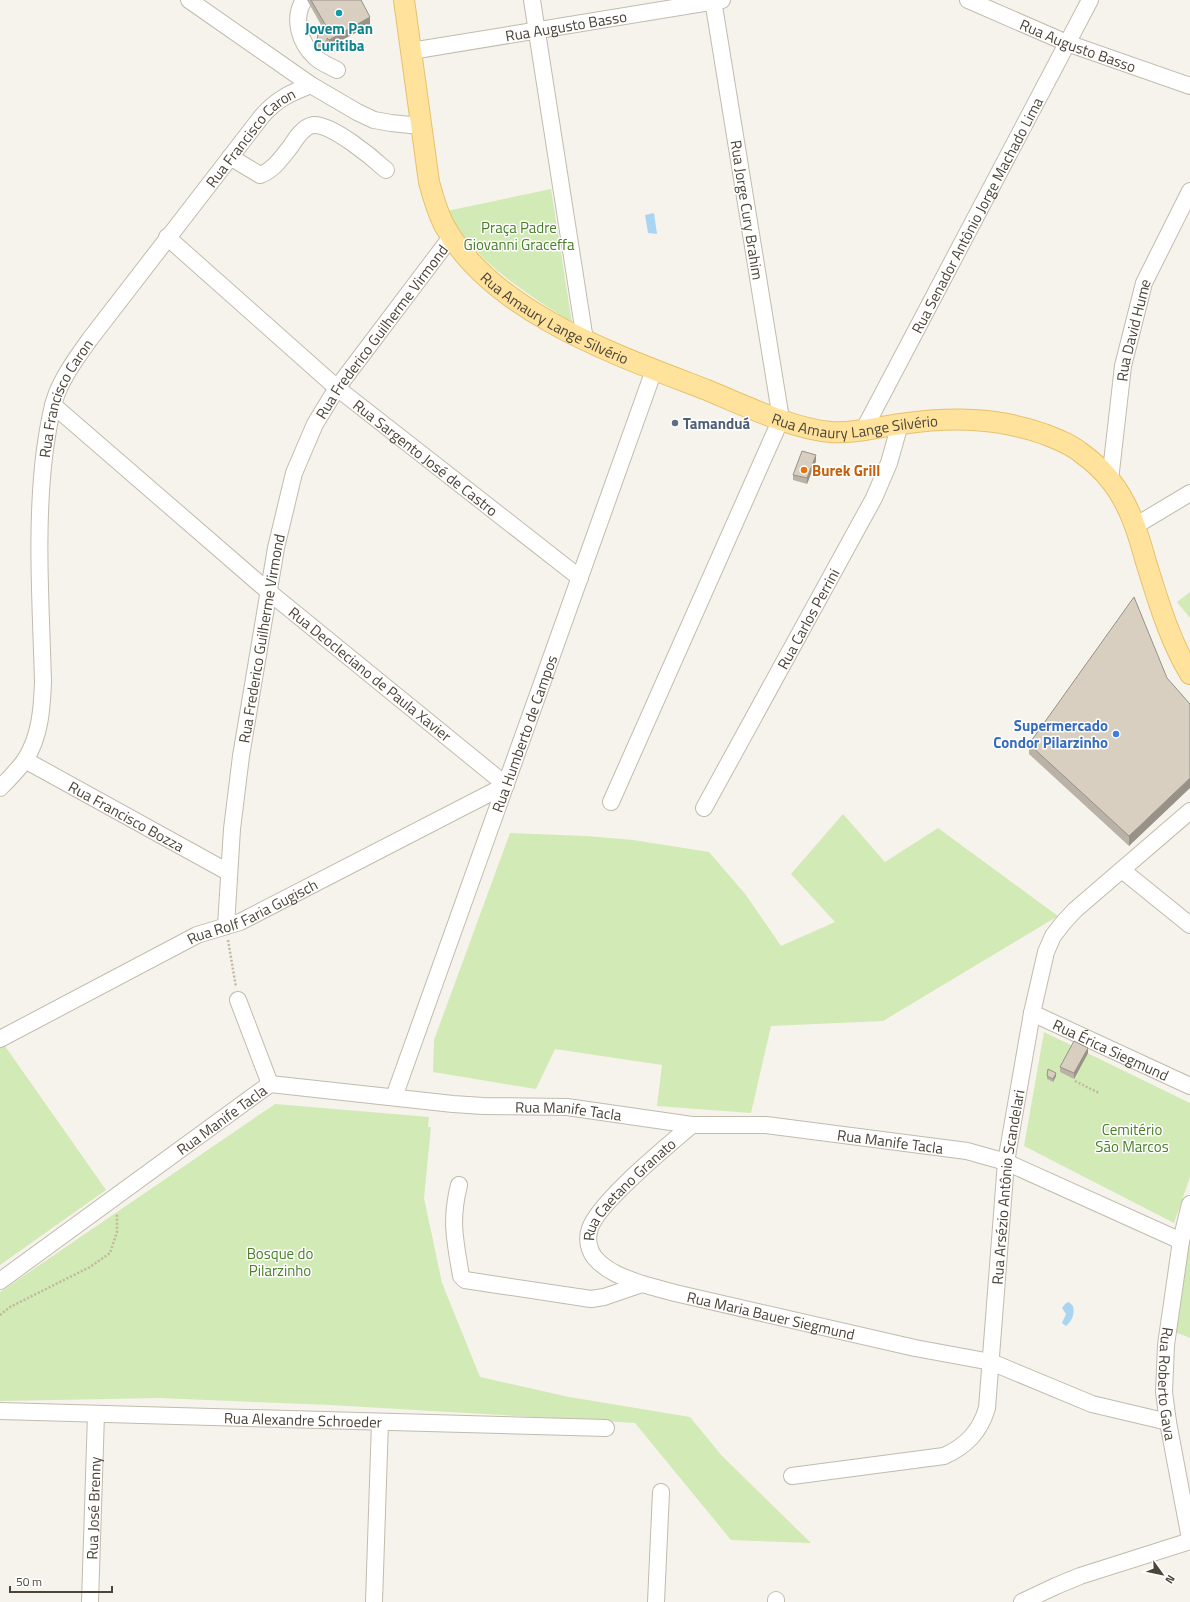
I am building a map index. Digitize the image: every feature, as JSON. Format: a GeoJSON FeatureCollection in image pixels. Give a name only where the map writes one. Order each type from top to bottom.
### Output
{"type":"FeatureCollection","features":[{"type":"Feature","properties":{"kind":"main road","name":"Rua Amaury Lange Silvério"},"geometry":{"type":"LineString","coordinates":[[404,0],[420,126],[429,182],[435,204],[451,237],[478,270],[500,288],[535,312],[585,340],[654,370],[807,428],[828,432],[845,433],[900,424],[956,419],[991,421],[1025,427],[1058,439],[1078,450],[1110,480],[1127,507],[1136,526],[1173,643],[1190,674]]}},
{"type":"Feature","properties":{"kind":"street"},"geometry":{"type":"LineString","coordinates":[[189,0],[311,85],[357,112],[374,120],[420,126]]}},
{"type":"Feature","properties":{"kind":"street"},"geometry":{"type":"LineString","coordinates":[[304,0],[301,5],[298,26],[302,40],[316,58],[337,70]]}},
{"type":"Feature","properties":{"kind":"street"},"geometry":{"type":"LineString","coordinates":[[532,0],[585,340]]}},
{"type":"Feature","properties":{"kind":"street","name":"Rua Augusto Basso"},"geometry":{"type":"LineString","coordinates":[[411,51],[716,0]]}},
{"type":"Feature","properties":{"kind":"street","name":"Rua Jorge Cury Brahim"},"geometry":{"type":"LineString","coordinates":[[716,0],[781,419]]}},
{"type":"Feature","properties":{"kind":"street","name":"Rua Augusto Basso"},"geometry":{"type":"LineString","coordinates":[[968,0],[1067,43],[1190,86]]}},
{"type":"Feature","properties":{"kind":"street","name":"Rua Senador Antônio Jorge Machado Lima"},"geometry":{"type":"LineString","coordinates":[[863,431],[1090,0]]}},
{"type":"Feature","properties":{"kind":"street","name":"Rua Francisco Caron"},"geometry":{"type":"LineString","coordinates":[[0,788],[25,760],[38,729],[42,707],[41,504],[44,463],[53,405],[62,383],[74,361],[103,321],[270,107],[289,94],[311,85]]}},
{"type":"Feature","properties":{"kind":"street"},"geometry":{"type":"LineString","coordinates":[[230,157],[260,175],[268,172],[278,162],[301,132],[313,125],[338,133],[377,161],[386,170]]}},
{"type":"Feature","properties":{"kind":"street","name":"Rua David Hume"},"geometry":{"type":"LineString","coordinates":[[1110,480],[1123,366],[1144,283],[1190,191]]}},
{"type":"Feature","properties":{"kind":"street","name":"Rua Sargento José de Castro"},"geometry":{"type":"LineString","coordinates":[[168,237],[337,388],[580,578]]}},
{"type":"Feature","properties":{"kind":"street","name":"Rua Frederico Guilherme Virmond"},"geometry":{"type":"LineString","coordinates":[[226,926],[228,872],[241,756],[280,526],[294,473],[315,424],[337,388],[451,237]]}},
{"type":"Feature","properties":{"kind":"street","name":"Rua Humberto de Campos"},"geometry":{"type":"LineString","coordinates":[[394,1097],[654,370]]}},
{"type":"Feature","properties":{"kind":"street","name":"Rua Deocleciano de Paula Xavier"},"geometry":{"type":"LineString","coordinates":[[53,405],[269,592],[506,784]]}},
{"type":"Feature","properties":{"kind":"street"},"geometry":{"type":"LineString","coordinates":[[611,802],[781,419]]}},
{"type":"Feature","properties":{"kind":"street","name":"Rua Carlos Perrini"},"geometry":{"type":"LineString","coordinates":[[704,808],[874,498],[889,463],[900,424]]}},
{"type":"Feature","properties":{"kind":"street"},"geometry":{"type":"LineString","coordinates":[[1136,526],[1190,493]]}},
{"type":"Feature","properties":{"kind":"street","name":"Rua Francisco Bozza"},"geometry":{"type":"LineString","coordinates":[[25,760],[228,872]]}},
{"type":"Feature","properties":{"kind":"street","name":"Rua Rolf Faria Gugisch"},"geometry":{"type":"LineString","coordinates":[[0,1039],[197,935],[240,922],[506,784]]}},
{"type":"Feature","properties":{"kind":"street","name":"Rua Arsézio Antônio Scandelari"},"geometry":{"type":"LineString","coordinates":[[792,1476],[932,1459],[956,1451],[968,1442],[977,1431],[984,1419],[987,1408],[1006,1162],[1032,1013],[1046,952],[1053,936],[1062,923],[1075,910],[1190,811]]}},
{"type":"Feature","properties":{"kind":"street"},"geometry":{"type":"LineString","coordinates":[[1122,870],[1190,925]]}},
{"type":"Feature","properties":{"kind":"street"},"geometry":{"type":"LineString","coordinates":[[238,1000],[270,1084]]}},
{"type":"Feature","properties":{"kind":"street","name":"Rua Érica Siegmund"},"geometry":{"type":"LineString","coordinates":[[1032,1013],[1190,1086]]}},
{"type":"Feature","properties":{"kind":"street","name":"Rua Manife Tacla"},"geometry":{"type":"LineString","coordinates":[[0,1281],[270,1084],[483,1106],[567,1107],[692,1125],[766,1125],[952,1149],[1006,1162],[1181,1241]]}},
{"type":"Feature","properties":{"kind":"street","name":"Rua Caetano Granato"},"geometry":{"type":"LineString","coordinates":[[642,1284],[612,1272],[604,1267],[594,1257],[588,1243],[589,1230],[596,1217],[608,1201],[692,1125]]}},
{"type":"Feature","properties":{"kind":"street"},"geometry":{"type":"LineString","coordinates":[[459,1185],[454,1205],[453,1220],[454,1237],[461,1276],[464,1280],[592,1299],[604,1298],[642,1284]]}},
{"type":"Feature","properties":{"kind":"street","name":"Rua Roberto Gava"},"geometry":{"type":"LineString","coordinates":[[1189,1209],[1181,1241],[1165,1364],[1164,1392],[1168,1422],[1184,1481],[1190,1540]]}},
{"type":"Feature","properties":{"kind":"street","name":"Rua Maria Bauer Siegmund"},"geometry":{"type":"LineString","coordinates":[[642,1284],[674,1293],[867,1337],[991,1362],[1092,1404],[1168,1422]]}},
{"type":"Feature","properties":{"kind":"street","name":"Rua Alexandre Schroeder"},"geometry":{"type":"LineString","coordinates":[[0,1411],[606,1428]]}},
{"type":"Feature","properties":{"kind":"street","name":"Rua José Brenny"},"geometry":{"type":"LineString","coordinates":[[90,1602],[96,1414]]}},
{"type":"Feature","properties":{"kind":"street"},"geometry":{"type":"LineString","coordinates":[[374,1602],[380,1422]]}},
{"type":"Feature","properties":{"kind":"street"},"geometry":{"type":"LineString","coordinates":[[656,1602],[661,1492]]}},
{"type":"Feature","properties":{"kind":"street"},"geometry":{"type":"LineString","coordinates":[[1022,1602],[1080,1576],[1190,1540]]}},
{"type":"Feature","properties":{"kind":"path"},"geometry":{"type":"LineString","coordinates":[[226,926],[238,1000]]}},
{"type":"Feature","properties":{"kind":"path"},"geometry":{"type":"LineString","coordinates":[[1075,1081],[1099,1093]]}},
{"type":"Feature","properties":{"kind":"path"},"geometry":{"type":"LineString","coordinates":[[0,1315],[10,1307],[90,1267],[110,1253],[117,1232],[117,1196]]}},
{"type":"Feature","properties":{"kind":"green space","name":"Praça Padre Giovanni Graceffa"},"geometry":{"type":"Polygon","coordinates":[[[551,189],[572,323],[515,284],[487,262],[464,237],[447,211],[551,189]]]}},
{"type":"Feature","properties":{"kind":"green space"},"geometry":{"type":"Polygon","coordinates":[[[1190,592],[1190,618],[1177,602],[1190,592]]]}},
{"type":"Feature","properties":{"kind":"green space"},"geometry":{"type":"Polygon","coordinates":[[[843,814],[885,862],[938,828],[1058,916],[883,1021],[771,1026],[751,1113],[657,1106],[662,1065],[555,1049],[536,1089],[433,1072],[434,1040],[510,833],[586,836],[633,840],[709,852],[746,895],[781,946],[835,922],[791,874],[843,814]]]}},
{"type":"Feature","properties":{"kind":"green space","name":"Cemitério São Marcos"},"geometry":{"type":"Polygon","coordinates":[[[1044,1032],[1190,1103],[1190,1177],[1174,1223],[1024,1146],[1044,1032]]]}},
{"type":"Feature","properties":{"kind":"green space"},"geometry":{"type":"Polygon","coordinates":[[[0,1039],[106,1190],[0,1265],[0,1039]]]}},
{"type":"Feature","properties":{"kind":"green space","name":"Bosque do Pilarzinho"},"geometry":{"type":"Polygon","coordinates":[[[275,1104],[429,1117],[428,1127],[431,1127],[424,1198],[442,1283],[480,1377],[569,1397],[690,1417],[722,1456],[811,1543],[731,1540],[635,1423],[330,1405],[159,1398],[0,1401],[0,1292],[275,1104]]]}},
{"type":"Feature","properties":{"kind":"green space"},"geometry":{"type":"Polygon","coordinates":[[[1190,1234],[1190,1338],[1175,1332],[1190,1234]]]}},
{"type":"Feature","properties":{"kind":"water"},"geometry":{"type":"Polygon","coordinates":[[[654,213],[657,234],[648,233],[645,215],[654,213]]]}},
{"type":"Feature","properties":{"kind":"water"},"geometry":{"type":"Polygon","coordinates":[[[1069,1302],[1073,1306],[1074,1312],[1070,1322],[1066,1326],[1062,1323],[1066,1314],[1062,1308],[1069,1302]]]}},
{"type":"Feature","properties":{"kind":"building","name":"Jovem Pan Curitiba"},"geometry":{"type":"Polygon","coordinates":[[[311,0],[361,0],[370,17],[329,40],[327,38],[327,41],[324,43],[320,42],[317,39],[318,35],[329,31],[311,0]]]}},
{"type":"Feature","properties":{"kind":"building","name":"Burek Grill"},"geometry":{"type":"Polygon","coordinates":[[[802,451],[816,455],[807,478],[793,475],[802,451]]]}},
{"type":"Feature","properties":{"kind":"building","name":"Supermercado Condor Pilarzinho"},"geometry":{"type":"Polygon","coordinates":[[[1134,597],[1167,678],[1190,704],[1190,778],[1129,836],[1029,744],[1134,597]]]}},
{"type":"Feature","properties":{"kind":"building"},"geometry":{"type":"Polygon","coordinates":[[[1074,1041],[1088,1048],[1074,1073],[1060,1067],[1074,1041]]]}},
{"type":"Feature","properties":{"kind":"building"},"geometry":{"type":"Polygon","coordinates":[[[1048,1069],[1056,1073],[1053,1079],[1047,1076],[1048,1069]]]}},
{"type":"Feature","properties":{"kind":"place","name":"Jovem Pan Curitiba"},"geometry":{"type":"Point","coordinates":[339,13]}},
{"type":"Feature","properties":{"kind":"place","name":"Tamanduá"},"geometry":{"type":"Point","coordinates":[675,423]}},
{"type":"Feature","properties":{"kind":"place","name":"Burek Grill"},"geometry":{"type":"Point","coordinates":[804,470]}},
{"type":"Feature","properties":{"kind":"place","name":"Supermercado Condor Pilarzinho"},"geometry":{"type":"Point","coordinates":[1116,734]}}]}
